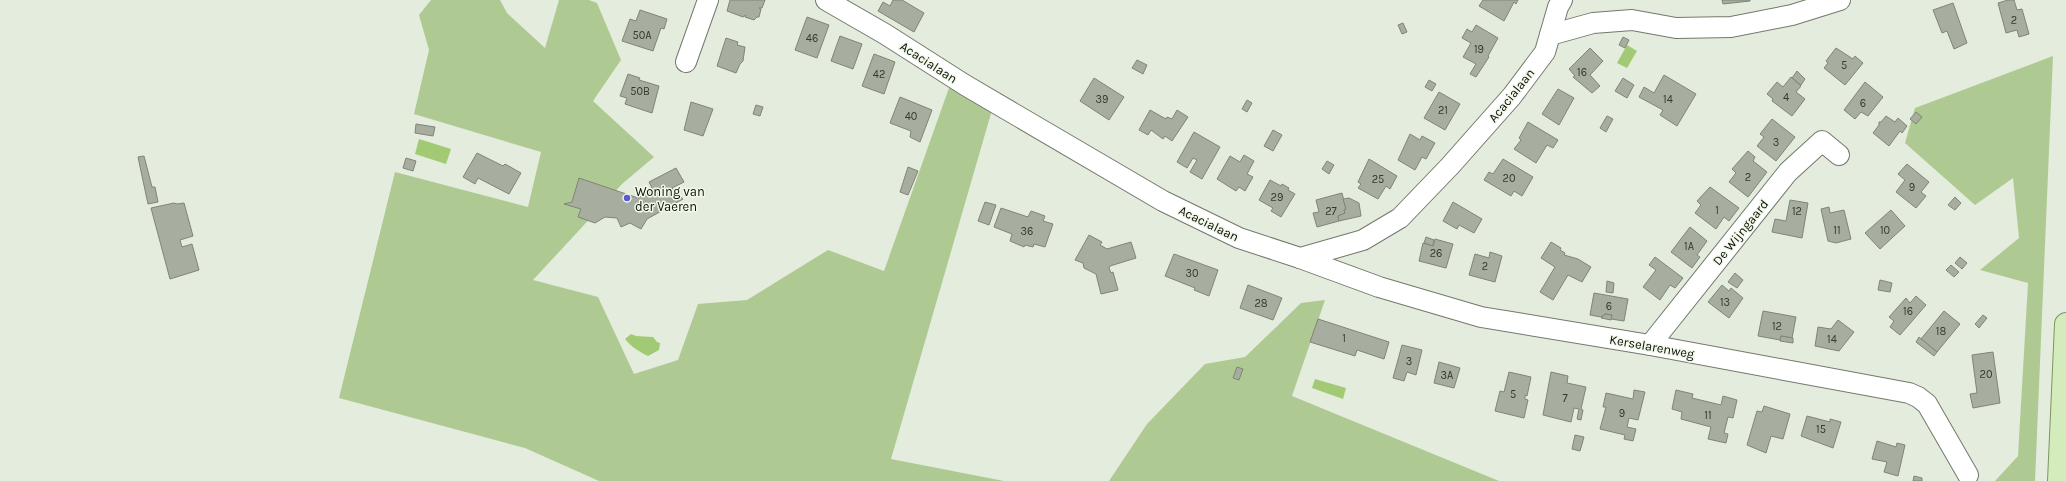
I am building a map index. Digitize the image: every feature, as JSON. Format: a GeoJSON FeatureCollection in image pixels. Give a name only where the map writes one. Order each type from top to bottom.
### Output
{"type":"FeatureCollection","features":[{"type":"Feature","properties":{"kind":"main road"},"geometry":{"type":"LineString","coordinates":[[2059,481],[2066,324]]}},
{"type":"Feature","properties":{"kind":"street"},"geometry":{"type":"LineString","coordinates":[[686,62],[708,0]]}},
{"type":"Feature","properties":{"kind":"street","name":"Acacialaan"},"geometry":{"type":"LineString","coordinates":[[826,0],[885,34],[965,85],[1164,201],[1239,238],[1300,258],[1363,240],[1400,218],[1450,166],[1512,96],[1545,52],[1558,7],[1562,0]]}},
{"type":"Feature","properties":{"kind":"street"},"geometry":{"type":"LineString","coordinates":[[1551,32],[1592,23],[1632,20],[1676,28],[1731,27],[1792,15],[1840,0]]}},
{"type":"Feature","properties":{"kind":"street","name":"De Wijngaard"},"geometry":{"type":"LineString","coordinates":[[1650,345],[1788,172],[1822,141],[1839,155]]}},
{"type":"Feature","properties":{"kind":"street","name":"Kerselarenweg"},"geometry":{"type":"LineString","coordinates":[[1300,258],[1379,287],[1481,317],[1650,345],[1909,393],[1918,397],[1927,404],[1968,475]]}},
{"type":"Feature","properties":{"kind":"shaded area"},"geometry":{"type":"Polygon","coordinates":[[[431,0],[500,0],[507,13],[545,48],[559,0],[589,0],[597,3],[621,60],[593,101],[654,157],[622,184],[533,280],[598,297],[634,374],[678,360],[698,304],[747,300],[828,250],[884,271],[950,85],[992,110],[891,459],[1004,481],[599,481],[525,448],[339,398],[395,172],[528,207],[541,152],[414,114],[429,50],[419,15],[431,0]]]}},
{"type":"Feature","properties":{"kind":"shaded area"},"geometry":{"type":"Polygon","coordinates":[[[1627,45],[1637,51],[1627,68],[1617,63],[1627,45]]]}},
{"type":"Feature","properties":{"kind":"shaded area"},"geometry":{"type":"Polygon","coordinates":[[[2053,56],[2035,481],[1995,481],[2018,456],[2028,283],[1980,270],[2019,238],[2013,178],[1975,205],[1905,143],[1915,108],[2053,56]]]}},
{"type":"Feature","properties":{"kind":"shaded area"},"geometry":{"type":"Polygon","coordinates":[[[419,139],[451,149],[446,164],[415,154],[419,139]]]}},
{"type":"Feature","properties":{"kind":"shaded area"},"geometry":{"type":"Polygon","coordinates":[[[1325,300],[1292,396],[1499,481],[1109,481],[1147,424],[1205,364],[1245,357],[1301,303],[1325,300]]]}},
{"type":"Feature","properties":{"kind":"shaded area"},"geometry":{"type":"Polygon","coordinates":[[[631,334],[636,336],[653,337],[660,343],[659,350],[648,356],[642,353],[625,339],[631,334]]]}},
{"type":"Feature","properties":{"kind":"shaded area"},"geometry":{"type":"Polygon","coordinates":[[[1315,379],[1346,388],[1343,399],[1312,388],[1315,379]]]}},
{"type":"Feature","properties":{"kind":"building"},"geometry":{"type":"Polygon","coordinates":[[[730,0],[765,0],[762,8],[759,8],[761,9],[759,17],[754,20],[745,17],[746,15],[743,17],[727,11],[730,0]]]}},
{"type":"Feature","properties":{"kind":"building"},"geometry":{"type":"Polygon","coordinates":[[[893,0],[902,0],[924,13],[914,32],[878,11],[883,2],[890,6],[893,0]]]}},
{"type":"Feature","properties":{"kind":"building"},"geometry":{"type":"Polygon","coordinates":[[[1483,0],[1518,0],[1516,4],[1514,2],[1504,21],[1479,6],[1483,0]]]}},
{"type":"Feature","properties":{"kind":"building"},"geometry":{"type":"Polygon","coordinates":[[[1722,0],[1750,0],[1750,1],[1723,4],[1722,0]]]}},
{"type":"Feature","properties":{"kind":"building"},"geometry":{"type":"Polygon","coordinates":[[[2014,0],[2017,10],[2022,9],[2029,34],[2019,37],[2017,30],[2006,33],[1998,3],[2014,0]]]}},
{"type":"Feature","properties":{"kind":"building"},"geometry":{"type":"Polygon","coordinates":[[[1953,3],[1967,43],[1954,49],[1947,31],[1942,33],[1933,10],[1953,3]]]}},
{"type":"Feature","properties":{"kind":"building"},"geometry":{"type":"Polygon","coordinates":[[[640,10],[667,19],[664,29],[661,28],[653,51],[622,41],[630,19],[636,21],[640,10]]]}},
{"type":"Feature","properties":{"kind":"building"},"geometry":{"type":"Polygon","coordinates":[[[807,17],[829,25],[817,58],[795,50],[807,17]]]}},
{"type":"Feature","properties":{"kind":"building"},"geometry":{"type":"Polygon","coordinates":[[[1403,23],[1407,32],[1402,34],[1398,25],[1403,23]]]}},
{"type":"Feature","properties":{"kind":"building"},"geometry":{"type":"Polygon","coordinates":[[[1476,25],[1498,38],[1488,56],[1489,57],[1476,77],[1470,74],[1476,64],[1463,57],[1471,43],[1462,38],[1467,29],[1472,32],[1476,25]]]}},
{"type":"Feature","properties":{"kind":"building"},"geometry":{"type":"Polygon","coordinates":[[[840,36],[862,44],[853,69],[831,61],[840,36]]]}},
{"type":"Feature","properties":{"kind":"building"},"geometry":{"type":"Polygon","coordinates":[[[1623,37],[1629,40],[1625,48],[1619,45],[1623,37]]]}},
{"type":"Feature","properties":{"kind":"building"},"geometry":{"type":"Polygon","coordinates":[[[726,38],[738,42],[737,45],[745,47],[743,61],[736,73],[717,66],[726,38]]]}},
{"type":"Feature","properties":{"kind":"building"},"geometry":{"type":"Polygon","coordinates":[[[1590,48],[1603,61],[1590,75],[1600,86],[1592,93],[1573,77],[1575,76],[1569,69],[1590,48]]]}},
{"type":"Feature","properties":{"kind":"building"},"geometry":{"type":"Polygon","coordinates":[[[1836,48],[1853,59],[1855,56],[1863,63],[1845,85],[1824,68],[1828,63],[1826,61],[1836,48]]]}},
{"type":"Feature","properties":{"kind":"building"},"geometry":{"type":"Polygon","coordinates":[[[874,54],[895,62],[884,94],[862,86],[874,54]]]}},
{"type":"Feature","properties":{"kind":"building"},"geometry":{"type":"Polygon","coordinates":[[[1137,60],[1147,65],[1143,74],[1132,68],[1137,60]]]}},
{"type":"Feature","properties":{"kind":"building"},"geometry":{"type":"Polygon","coordinates":[[[1797,71],[1805,79],[1801,85],[1792,78],[1797,71]]]}},
{"type":"Feature","properties":{"kind":"building"},"geometry":{"type":"Polygon","coordinates":[[[628,74],[640,78],[639,80],[659,86],[652,113],[625,104],[627,98],[620,96],[628,74]]]}},
{"type":"Feature","properties":{"kind":"building"},"geometry":{"type":"Polygon","coordinates":[[[1664,75],[1696,94],[1677,126],[1660,115],[1663,110],[1639,97],[1644,87],[1654,93],[1664,75]]]}},
{"type":"Feature","properties":{"kind":"building"},"geometry":{"type":"Polygon","coordinates":[[[1791,77],[1801,86],[1796,92],[1805,99],[1792,116],[1772,101],[1773,99],[1767,94],[1777,82],[1783,87],[1791,77]]]}},
{"type":"Feature","properties":{"kind":"building"},"geometry":{"type":"Polygon","coordinates":[[[1094,78],[1124,97],[1109,120],[1080,101],[1094,78]]]}},
{"type":"Feature","properties":{"kind":"building"},"geometry":{"type":"Polygon","coordinates":[[[1623,78],[1634,85],[1627,98],[1615,91],[1623,78]]]}},
{"type":"Feature","properties":{"kind":"building"},"geometry":{"type":"Polygon","coordinates":[[[1429,80],[1436,84],[1432,91],[1425,87],[1429,80]]]}},
{"type":"Feature","properties":{"kind":"building"},"geometry":{"type":"Polygon","coordinates":[[[1865,82],[1883,97],[1868,116],[1861,112],[1855,119],[1844,110],[1865,82]]]}},
{"type":"Feature","properties":{"kind":"building"},"geometry":{"type":"Polygon","coordinates":[[[1558,89],[1574,98],[1559,125],[1542,114],[1558,89]]]}},
{"type":"Feature","properties":{"kind":"building"},"geometry":{"type":"Polygon","coordinates":[[[1439,92],[1460,104],[1445,130],[1424,118],[1439,92]]]}},
{"type":"Feature","properties":{"kind":"building"},"geometry":{"type":"Polygon","coordinates":[[[900,97],[932,110],[920,142],[910,137],[911,131],[890,123],[900,97]]]}},
{"type":"Feature","properties":{"kind":"building"},"geometry":{"type":"Polygon","coordinates":[[[1247,100],[1252,103],[1247,112],[1242,109],[1247,100]]]}},
{"type":"Feature","properties":{"kind":"building"},"geometry":{"type":"Polygon","coordinates":[[[691,102],[713,109],[703,136],[684,130],[691,102]]]}},
{"type":"Feature","properties":{"kind":"building"},"geometry":{"type":"Polygon","coordinates":[[[756,105],[763,107],[760,116],[753,114],[756,105]]]}},
{"type":"Feature","properties":{"kind":"building"},"geometry":{"type":"Polygon","coordinates":[[[1150,110],[1166,119],[1167,117],[1172,119],[1177,110],[1188,117],[1172,141],[1165,136],[1163,139],[1151,130],[1148,135],[1139,130],[1150,110]]]}},
{"type":"Feature","properties":{"kind":"building"},"geometry":{"type":"Polygon","coordinates":[[[1916,112],[1922,117],[1916,124],[1910,119],[1916,112]]]}},
{"type":"Feature","properties":{"kind":"building"},"geometry":{"type":"Polygon","coordinates":[[[1607,116],[1613,119],[1606,132],[1600,128],[1607,116]]]}},
{"type":"Feature","properties":{"kind":"building"},"geometry":{"type":"Polygon","coordinates":[[[1886,116],[1895,122],[1898,118],[1907,126],[1902,133],[1900,131],[1889,146],[1873,133],[1879,125],[1879,122],[1881,122],[1886,116]]]}},
{"type":"Feature","properties":{"kind":"building"},"geometry":{"type":"Polygon","coordinates":[[[1772,119],[1795,137],[1776,161],[1757,146],[1764,137],[1760,134],[1772,119]]]}},
{"type":"Feature","properties":{"kind":"building"},"geometry":{"type":"Polygon","coordinates":[[[1528,122],[1558,140],[1553,148],[1547,145],[1536,163],[1514,149],[1521,140],[1519,138],[1528,122]]]}},
{"type":"Feature","properties":{"kind":"building"},"geometry":{"type":"Polygon","coordinates":[[[416,124],[435,127],[433,136],[415,133],[416,124]]]}},
{"type":"Feature","properties":{"kind":"building"},"geometry":{"type":"Polygon","coordinates":[[[1273,130],[1282,135],[1273,151],[1264,146],[1273,130]]]}},
{"type":"Feature","properties":{"kind":"building"},"geometry":{"type":"Polygon","coordinates":[[[1194,132],[1220,147],[1202,179],[1190,172],[1197,160],[1193,158],[1187,168],[1177,162],[1194,132]]]}},
{"type":"Feature","properties":{"kind":"building"},"geometry":{"type":"Polygon","coordinates":[[[1410,134],[1420,140],[1422,136],[1435,143],[1426,159],[1422,157],[1415,170],[1398,160],[1410,134]]]}},
{"type":"Feature","properties":{"kind":"building"},"geometry":{"type":"Polygon","coordinates":[[[1748,151],[1755,157],[1753,161],[1767,172],[1748,197],[1729,182],[1736,173],[1732,169],[1748,151]]]}},
{"type":"Feature","properties":{"kind":"building"},"geometry":{"type":"Polygon","coordinates":[[[477,153],[503,166],[505,164],[521,173],[509,194],[478,178],[475,184],[463,177],[477,153]]]}},
{"type":"Feature","properties":{"kind":"building"},"geometry":{"type":"Polygon","coordinates":[[[1244,155],[1254,161],[1247,174],[1253,177],[1245,191],[1239,187],[1236,191],[1217,179],[1230,156],[1240,162],[1244,155]]]}},
{"type":"Feature","properties":{"kind":"building"},"geometry":{"type":"Polygon","coordinates":[[[144,156],[152,187],[155,187],[158,202],[148,204],[138,157],[144,156]]]}},
{"type":"Feature","properties":{"kind":"building"},"geometry":{"type":"Polygon","coordinates":[[[406,158],[416,161],[413,171],[403,168],[406,158]]]}},
{"type":"Feature","properties":{"kind":"building"},"geometry":{"type":"Polygon","coordinates":[[[1369,159],[1397,176],[1390,189],[1386,186],[1378,199],[1358,188],[1361,184],[1358,182],[1369,159]]]}},
{"type":"Feature","properties":{"kind":"building"},"geometry":{"type":"Polygon","coordinates":[[[1503,159],[1533,177],[1522,196],[1514,191],[1511,196],[1484,180],[1489,172],[1493,174],[1503,159]]]}},
{"type":"Feature","properties":{"kind":"building"},"geometry":{"type":"Polygon","coordinates":[[[1327,161],[1334,165],[1329,174],[1322,169],[1327,161]]]}},
{"type":"Feature","properties":{"kind":"building"},"geometry":{"type":"Polygon","coordinates":[[[1907,164],[1929,182],[1921,192],[1926,196],[1916,208],[1896,192],[1905,180],[1898,174],[1907,164]]]}},
{"type":"Feature","properties":{"kind":"building"},"geometry":{"type":"Polygon","coordinates":[[[908,167],[918,171],[908,195],[900,192],[908,167]]]}},
{"type":"Feature","properties":{"kind":"building","name":"Woning van der Vaeren"},"geometry":{"type":"Polygon","coordinates":[[[676,168],[684,182],[672,188],[683,199],[647,219],[641,229],[630,223],[621,227],[617,218],[605,217],[595,223],[578,217],[581,209],[564,204],[572,202],[579,178],[638,198],[653,190],[649,182],[676,168]]]}},
{"type":"Feature","properties":{"kind":"building"},"geometry":{"type":"Polygon","coordinates":[[[1270,180],[1281,186],[1282,184],[1295,194],[1281,217],[1271,211],[1273,208],[1259,200],[1270,180]]]}},
{"type":"Feature","properties":{"kind":"building"},"geometry":{"type":"Polygon","coordinates":[[[1710,187],[1739,208],[1729,221],[1724,217],[1716,229],[1695,213],[1701,205],[1697,201],[1710,187]]]}},
{"type":"Feature","properties":{"kind":"building"},"geometry":{"type":"Polygon","coordinates":[[[1342,193],[1346,209],[1344,210],[1345,213],[1338,216],[1339,221],[1317,227],[1313,213],[1319,212],[1316,200],[1342,193]]]}},
{"type":"Feature","properties":{"kind":"building"},"geometry":{"type":"Polygon","coordinates":[[[1955,197],[1961,203],[1955,210],[1948,205],[1955,197]]]}},
{"type":"Feature","properties":{"kind":"building"},"geometry":{"type":"Polygon","coordinates":[[[1349,198],[1359,203],[1361,216],[1339,221],[1338,216],[1345,213],[1344,210],[1346,209],[1343,199],[1349,198]]]}},
{"type":"Feature","properties":{"kind":"building"},"geometry":{"type":"Polygon","coordinates":[[[1790,200],[1808,203],[1802,238],[1772,232],[1775,219],[1786,221],[1790,200]]]}},
{"type":"Feature","properties":{"kind":"building"},"geometry":{"type":"Polygon","coordinates":[[[985,202],[996,205],[989,225],[978,221],[985,202]]]}},
{"type":"Feature","properties":{"kind":"building"},"geometry":{"type":"Polygon","coordinates":[[[1453,202],[1482,219],[1474,233],[1459,225],[1457,229],[1443,221],[1453,202]]]}},
{"type":"Feature","properties":{"kind":"building"},"geometry":{"type":"Polygon","coordinates":[[[174,203],[184,203],[193,236],[180,240],[182,247],[192,244],[199,270],[170,279],[151,208],[174,203]]]}},
{"type":"Feature","properties":{"kind":"building"},"geometry":{"type":"Polygon","coordinates":[[[1829,207],[1830,213],[1844,210],[1851,239],[1836,243],[1828,241],[1821,209],[1829,207]]]}},
{"type":"Feature","properties":{"kind":"building"},"geometry":{"type":"Polygon","coordinates":[[[1001,208],[1028,217],[1031,211],[1045,216],[1043,221],[1053,224],[1045,247],[1034,244],[1033,247],[1025,245],[1024,247],[1010,241],[1012,234],[994,227],[1001,208]]]}},
{"type":"Feature","properties":{"kind":"building"},"geometry":{"type":"Polygon","coordinates":[[[1891,210],[1905,226],[1880,249],[1865,233],[1891,210]]]}},
{"type":"Feature","properties":{"kind":"building"},"geometry":{"type":"Polygon","coordinates":[[[1690,227],[1707,241],[1697,255],[1700,257],[1692,268],[1671,252],[1690,227]]]}},
{"type":"Feature","properties":{"kind":"building"},"geometry":{"type":"Polygon","coordinates":[[[1089,235],[1102,242],[1100,245],[1107,249],[1131,242],[1136,258],[1110,266],[1109,268],[1111,273],[1113,272],[1118,290],[1101,294],[1096,274],[1084,268],[1083,263],[1075,260],[1089,235]]]}},
{"type":"Feature","properties":{"kind":"building"},"geometry":{"type":"Polygon","coordinates":[[[1426,237],[1434,240],[1433,246],[1424,243],[1426,237]]]}},
{"type":"Feature","properties":{"kind":"building"},"geometry":{"type":"Polygon","coordinates":[[[1435,239],[1453,244],[1446,268],[1419,261],[1423,243],[1433,246],[1435,239]]]}},
{"type":"Feature","properties":{"kind":"building"},"geometry":{"type":"Polygon","coordinates":[[[1551,242],[1561,248],[1560,250],[1565,253],[1564,255],[1578,259],[1591,267],[1582,282],[1568,275],[1553,300],[1540,292],[1555,267],[1541,258],[1551,242]]]}},
{"type":"Feature","properties":{"kind":"building"},"geometry":{"type":"Polygon","coordinates":[[[1490,252],[1502,256],[1495,282],[1469,275],[1475,254],[1489,258],[1490,252]]]}},
{"type":"Feature","properties":{"kind":"building"},"geometry":{"type":"Polygon","coordinates":[[[1174,254],[1218,270],[1209,296],[1194,290],[1195,288],[1165,276],[1174,254]]]}},
{"type":"Feature","properties":{"kind":"building"},"geometry":{"type":"Polygon","coordinates":[[[1655,257],[1683,278],[1675,288],[1670,285],[1660,300],[1643,287],[1656,270],[1649,265],[1655,257]]]}},
{"type":"Feature","properties":{"kind":"building"},"geometry":{"type":"Polygon","coordinates":[[[1960,257],[1967,263],[1962,269],[1955,263],[1960,257]]]}},
{"type":"Feature","properties":{"kind":"building"},"geometry":{"type":"Polygon","coordinates":[[[1951,265],[1959,272],[1954,277],[1946,270],[1951,265]]]}},
{"type":"Feature","properties":{"kind":"building"},"geometry":{"type":"Polygon","coordinates":[[[1735,273],[1743,280],[1737,288],[1728,282],[1735,273]]]}},
{"type":"Feature","properties":{"kind":"building"},"geometry":{"type":"Polygon","coordinates":[[[1880,280],[1892,283],[1890,292],[1878,290],[1880,280]]]}},
{"type":"Feature","properties":{"kind":"building"},"geometry":{"type":"Polygon","coordinates":[[[1607,281],[1614,283],[1613,293],[1606,292],[1607,281]]]}},
{"type":"Feature","properties":{"kind":"building"},"geometry":{"type":"Polygon","coordinates":[[[1248,285],[1282,298],[1273,320],[1240,308],[1248,285]]]}},
{"type":"Feature","properties":{"kind":"building"},"geometry":{"type":"Polygon","coordinates":[[[1722,285],[1729,291],[1731,288],[1743,298],[1729,318],[1708,302],[1722,285]]]}},
{"type":"Feature","properties":{"kind":"building"},"geometry":{"type":"Polygon","coordinates":[[[1594,293],[1628,299],[1624,321],[1611,319],[1612,315],[1605,314],[1601,317],[1590,315],[1594,293]]]}},
{"type":"Feature","properties":{"kind":"building"},"geometry":{"type":"Polygon","coordinates":[[[1916,296],[1926,305],[1900,335],[1890,327],[1894,321],[1889,317],[1906,298],[1910,303],[1916,296]]]}},
{"type":"Feature","properties":{"kind":"building"},"geometry":{"type":"Polygon","coordinates":[[[1763,311],[1796,317],[1792,338],[1781,336],[1780,340],[1758,336],[1763,311]]]}},
{"type":"Feature","properties":{"kind":"building"},"geometry":{"type":"Polygon","coordinates":[[[1944,311],[1960,324],[1937,352],[1921,339],[1944,311]]]}},
{"type":"Feature","properties":{"kind":"building"},"geometry":{"type":"Polygon","coordinates":[[[1605,314],[1612,315],[1611,320],[1601,318],[1605,314]]]}},
{"type":"Feature","properties":{"kind":"building"},"geometry":{"type":"Polygon","coordinates":[[[1983,315],[1987,318],[1979,328],[1975,324],[1983,315]]]}},
{"type":"Feature","properties":{"kind":"building"},"geometry":{"type":"Polygon","coordinates":[[[1318,319],[1389,342],[1384,359],[1357,350],[1355,356],[1310,342],[1318,319]]]}},
{"type":"Feature","properties":{"kind":"building"},"geometry":{"type":"Polygon","coordinates":[[[1838,320],[1854,332],[1839,351],[1815,346],[1818,327],[1831,329],[1838,320]]]}},
{"type":"Feature","properties":{"kind":"building"},"geometry":{"type":"Polygon","coordinates":[[[1781,336],[1793,338],[1793,343],[1780,341],[1781,336]]]}},
{"type":"Feature","properties":{"kind":"building"},"geometry":{"type":"Polygon","coordinates":[[[1919,337],[1937,352],[1934,356],[1916,342],[1919,337]]]}},
{"type":"Feature","properties":{"kind":"building"},"geometry":{"type":"Polygon","coordinates":[[[1402,345],[1422,350],[1416,375],[1407,372],[1404,381],[1393,378],[1402,345]]]}},
{"type":"Feature","properties":{"kind":"building"},"geometry":{"type":"Polygon","coordinates":[[[1993,352],[2000,403],[1973,408],[1970,394],[1977,393],[1972,355],[1993,352]]]}},
{"type":"Feature","properties":{"kind":"building"},"geometry":{"type":"Polygon","coordinates":[[[1439,362],[1460,368],[1454,388],[1434,383],[1439,362]]]}},
{"type":"Feature","properties":{"kind":"building"},"geometry":{"type":"Polygon","coordinates":[[[1237,367],[1243,369],[1239,380],[1233,378],[1237,367]]]}},
{"type":"Feature","properties":{"kind":"building"},"geometry":{"type":"Polygon","coordinates":[[[1509,372],[1531,377],[1527,396],[1525,395],[1525,399],[1528,400],[1524,418],[1495,411],[1500,391],[1504,392],[1509,372]]]}},
{"type":"Feature","properties":{"kind":"building"},"geometry":{"type":"Polygon","coordinates":[[[1551,372],[1568,376],[1567,383],[1586,387],[1581,409],[1583,410],[1581,420],[1577,419],[1579,409],[1574,408],[1571,422],[1543,415],[1551,372]]]}},
{"type":"Feature","properties":{"kind":"building"},"geometry":{"type":"Polygon","coordinates":[[[1634,390],[1645,392],[1638,420],[1629,418],[1627,427],[1636,429],[1633,441],[1624,439],[1625,435],[1600,429],[1606,407],[1603,407],[1606,393],[1633,399],[1634,390]]]}},
{"type":"Feature","properties":{"kind":"building"},"geometry":{"type":"Polygon","coordinates":[[[1676,390],[1693,394],[1692,398],[1721,405],[1723,396],[1737,400],[1733,418],[1728,417],[1724,433],[1728,434],[1726,443],[1708,439],[1711,427],[1681,419],[1682,412],[1672,409],[1676,390]]]}},
{"type":"Feature","properties":{"kind":"building"},"geometry":{"type":"Polygon","coordinates":[[[1764,406],[1790,414],[1783,439],[1771,436],[1766,453],[1747,445],[1757,411],[1762,412],[1764,406]]]}},
{"type":"Feature","properties":{"kind":"building"},"geometry":{"type":"Polygon","coordinates":[[[1807,416],[1830,422],[1830,419],[1841,422],[1833,448],[1801,436],[1807,416]]]}},
{"type":"Feature","properties":{"kind":"building"},"geometry":{"type":"Polygon","coordinates":[[[1575,435],[1584,437],[1580,451],[1572,449],[1575,435]]]}},
{"type":"Feature","properties":{"kind":"building"},"geometry":{"type":"Polygon","coordinates":[[[1877,441],[1896,447],[1897,443],[1905,445],[1898,476],[1884,472],[1887,462],[1872,459],[1877,441]]]}},
{"type":"Feature","properties":{"kind":"building"},"geometry":{"type":"Polygon","coordinates":[[[1914,476],[1922,478],[1922,481],[1913,481],[1914,476]]]}},
{"type":"Feature","properties":{"kind":"place","name":"Woning van der Vaeren"},"geometry":{"type":"Point","coordinates":[627,198]}}]}
